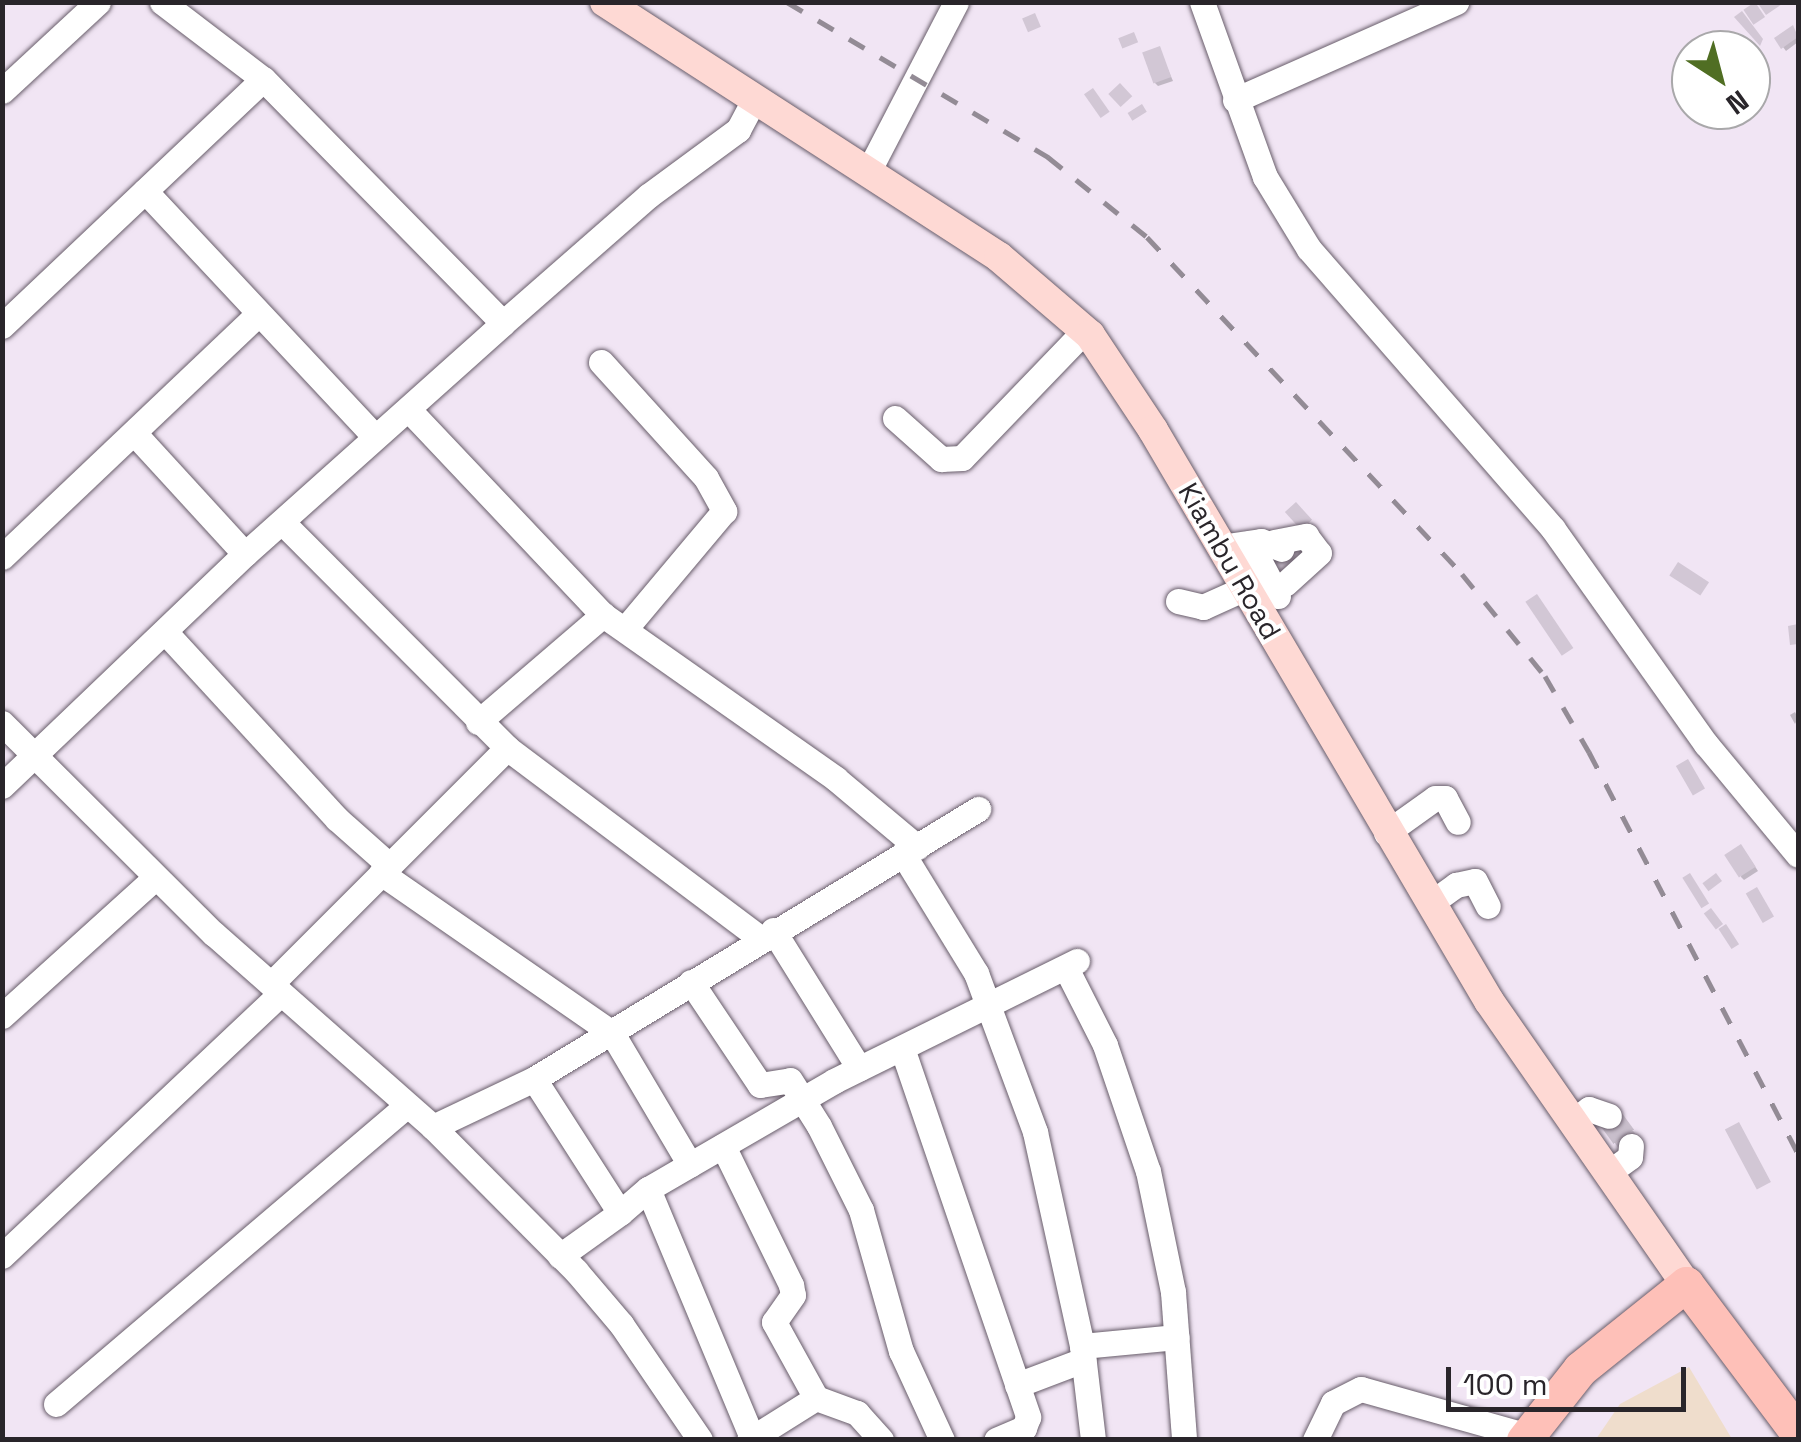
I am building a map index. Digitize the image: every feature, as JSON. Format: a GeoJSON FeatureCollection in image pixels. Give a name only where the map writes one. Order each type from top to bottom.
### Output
{"type":"FeatureCollection","features":[{"type":"Feature","properties":{"kind":"highway"},"geometry":{"type":"LineString","coordinates":[[1524,1437],[1580,1369],[1686,1284],[1798,1433]]}},
{"type":"Feature","properties":{"kind":"main road","name":"Kiambu Road"},"geometry":{"type":"LineString","coordinates":[[605,2],[753,102],[998,258],[1085,330],[1265,570],[1386,832],[1572,1122],[1686,1284]]}},
{"type":"Feature","properties":{"kind":"street"},"geometry":{"type":"LineString","coordinates":[[2,91],[98,2]]}},
{"type":"Feature","properties":{"kind":"street"},"geometry":{"type":"LineString","coordinates":[[162,2],[263,79],[502,323]]}},
{"type":"Feature","properties":{"kind":"street"},"geometry":{"type":"LineString","coordinates":[[868,172],[956,2]]}},
{"type":"Feature","properties":{"kind":"street"},"geometry":{"type":"LineString","coordinates":[[1202,2],[1265,177],[1326,272],[1553,529],[1706,744],[1798,856]]}},
{"type":"Feature","properties":{"kind":"street"},"geometry":{"type":"LineString","coordinates":[[1235,100],[1456,2]]}},
{"type":"Feature","properties":{"kind":"street"},"geometry":{"type":"LineString","coordinates":[[2,326],[263,79]]}},
{"type":"Feature","properties":{"kind":"street"},"geometry":{"type":"LineString","coordinates":[[2,786],[373,435],[409,410],[648,196],[738,130],[753,102]]}},
{"type":"Feature","properties":{"kind":"street"},"geometry":{"type":"LineString","coordinates":[[145,191],[373,435]]}},
{"type":"Feature","properties":{"kind":"street"},"geometry":{"type":"LineString","coordinates":[[2,556],[258,315]]}},
{"type":"Feature","properties":{"kind":"street"},"geometry":{"type":"LineString","coordinates":[[896,418],[941,459],[962,458],[1085,330]]}},
{"type":"Feature","properties":{"kind":"street"},"geometry":{"type":"LineString","coordinates":[[478,722],[614,622],[724,511],[706,478],[601,362]]}},
{"type":"Feature","properties":{"kind":"street"},"geometry":{"type":"LineString","coordinates":[[409,410],[614,622],[836,779],[910,850],[961,942],[988,1006],[1048,1179],[1083,1353],[1093,1440]]}},
{"type":"Feature","properties":{"kind":"street"},"geometry":{"type":"LineString","coordinates":[[134,433],[245,554]]}},
{"type":"Feature","properties":{"kind":"street"},"geometry":{"type":"LineString","coordinates":[[282,524],[507,748],[766,934],[859,1068]]}},
{"type":"Feature","properties":{"kind":"street"},"geometry":{"type":"LineString","coordinates":[[1178,601],[1203,607],[1265,570]]}},
{"type":"Feature","properties":{"kind":"street"},"geometry":{"type":"LineString","coordinates":[[167,634],[385,869],[612,1032],[690,1164]]}},
{"type":"Feature","properties":{"kind":"street"},"geometry":{"type":"LineString","coordinates":[[2,722],[156,878],[433,1127],[560,1256],[621,1324],[700,1440]]}},
{"type":"Feature","properties":{"kind":"street"},"geometry":{"type":"LineString","coordinates":[[2,1256],[276,989],[385,869],[507,748]]}},
{"type":"Feature","properties":{"kind":"street"},"geometry":{"type":"LineString","coordinates":[[1386,832],[1435,798],[1446,798],[1458,822]]}},
{"type":"Feature","properties":{"kind":"street"},"geometry":{"type":"LineString","coordinates":[[433,1127],[534,1079],[766,934],[978,809]]}},
{"type":"Feature","properties":{"kind":"street"},"geometry":{"type":"LineString","coordinates":[[2,1016],[156,878]]}},
{"type":"Feature","properties":{"kind":"street"},"geometry":{"type":"LineString","coordinates":[[1431,903],[1475,881],[1488,906]]}},
{"type":"Feature","properties":{"kind":"street"},"geometry":{"type":"LineString","coordinates":[[560,1256],[648,1189],[690,1164],[859,1068],[1072,965],[1133,1119],[1166,1252],[1184,1440]]}},
{"type":"Feature","properties":{"kind":"street"},"geometry":{"type":"LineString","coordinates":[[692,982],[760,1085],[790,1080],[802,1101],[861,1210],[901,1352],[942,1440]]}},
{"type":"Feature","properties":{"kind":"street"},"geometry":{"type":"LineString","coordinates":[[902,1048],[1028,1417],[1024,1428],[996,1440]]}},
{"type":"Feature","properties":{"kind":"street"},"geometry":{"type":"LineString","coordinates":[[534,1079],[620,1213]]}},
{"type":"Feature","properties":{"kind":"street"},"geometry":{"type":"LineString","coordinates":[[56,1404],[407,1105]]}},
{"type":"Feature","properties":{"kind":"street"},"geometry":{"type":"LineString","coordinates":[[1572,1122],[1590,1110],[1609,1116]]}},
{"type":"Feature","properties":{"kind":"street"},"geometry":{"type":"LineString","coordinates":[[723,1146],[791,1285],[793,1296],[774,1322],[816,1398],[857,1413],[881,1440]]}},
{"type":"Feature","properties":{"kind":"street"},"geometry":{"type":"LineString","coordinates":[[1608,1173],[1630,1157],[1631,1146]]}},
{"type":"Feature","properties":{"kind":"street"},"geometry":{"type":"LineString","coordinates":[[648,1189],[751,1439],[816,1398]]}},
{"type":"Feature","properties":{"kind":"street"},"geometry":{"type":"LineString","coordinates":[[1017,1385],[1083,1353],[1177,1337]]}},
{"type":"Feature","properties":{"kind":"street"},"geometry":{"type":"LineString","coordinates":[[1315,1440],[1333,1403],[1361,1390],[1524,1437]]}},
{"type":"Feature","properties":{"kind":"shaded area"},"geometry":{"type":"Polygon","coordinates":[[[1689,1367],[1732,1439],[1596,1439],[1620,1404],[1689,1367]]]}},
{"type":"Feature","properties":{"kind":"building"},"geometry":{"type":"Polygon","coordinates":[[[1755,2],[1765,17],[1753,25],[1743,10],[1755,2]]]}},
{"type":"Feature","properties":{"kind":"building"},"geometry":{"type":"Polygon","coordinates":[[[1757,2],[1785,2],[1766,15],[1757,2]]]}},
{"type":"Feature","properties":{"kind":"building"},"geometry":{"type":"Polygon","coordinates":[[[1742,11],[1756,30],[1746,30],[1734,17],[1742,11]]]}},
{"type":"Feature","properties":{"kind":"building"},"geometry":{"type":"Polygon","coordinates":[[[1035,13],[1041,27],[1028,32],[1022,18],[1035,13]]]}},
{"type":"Feature","properties":{"kind":"building"},"geometry":{"type":"Polygon","coordinates":[[[1793,25],[1798,37],[1781,49],[1774,38],[1793,25]]]}},
{"type":"Feature","properties":{"kind":"building"},"geometry":{"type":"Polygon","coordinates":[[[1134,32],[1138,42],[1122,49],[1118,38],[1134,32]]]}},
{"type":"Feature","properties":{"kind":"building"},"geometry":{"type":"Polygon","coordinates":[[[1160,46],[1171,77],[1153,84],[1142,52],[1160,46]]]}},
{"type":"Feature","properties":{"kind":"building"},"geometry":{"type":"Polygon","coordinates":[[[1120,83],[1132,96],[1121,107],[1108,94],[1120,83]]]}},
{"type":"Feature","properties":{"kind":"building"},"geometry":{"type":"Polygon","coordinates":[[[1093,88],[1110,112],[1101,118],[1084,94],[1093,88]]]}},
{"type":"Feature","properties":{"kind":"building"},"geometry":{"type":"Polygon","coordinates":[[[1142,104],[1147,112],[1132,121],[1128,113],[1142,104]]]}},
{"type":"Feature","properties":{"kind":"building"},"geometry":{"type":"Polygon","coordinates":[[[1296,502],[1312,520],[1301,530],[1285,512],[1296,502]]]}},
{"type":"Feature","properties":{"kind":"building"},"geometry":{"type":"Polygon","coordinates":[[[1298,540],[1307,556],[1273,574],[1265,558],[1298,540]]]}},
{"type":"Feature","properties":{"kind":"building"},"geometry":{"type":"Polygon","coordinates":[[[1678,562],[1709,582],[1700,596],[1669,575],[1678,562]]]}},
{"type":"Feature","properties":{"kind":"building"},"geometry":{"type":"Polygon","coordinates":[[[1537,594],[1573,648],[1562,656],[1525,602],[1537,594]]]}},
{"type":"Feature","properties":{"kind":"building"},"geometry":{"type":"Polygon","coordinates":[[[1798,624],[1798,644],[1790,645],[1788,626],[1798,624]]]}},
{"type":"Feature","properties":{"kind":"building"},"geometry":{"type":"Polygon","coordinates":[[[1688,759],[1705,788],[1693,795],[1676,766],[1688,759]]]}},
{"type":"Feature","properties":{"kind":"building"},"geometry":{"type":"Polygon","coordinates":[[[1741,844],[1756,867],[1739,878],[1724,855],[1741,844]]]}},
{"type":"Feature","properties":{"kind":"building"},"geometry":{"type":"Polygon","coordinates":[[[1690,873],[1709,904],[1701,908],[1682,878],[1690,873]]]}},
{"type":"Feature","properties":{"kind":"building"},"geometry":{"type":"Polygon","coordinates":[[[1716,873],[1722,881],[1708,891],[1702,883],[1716,873]]]}},
{"type":"Feature","properties":{"kind":"building"},"geometry":{"type":"Polygon","coordinates":[[[1757,887],[1774,916],[1763,923],[1746,894],[1757,887]]]}},
{"type":"Feature","properties":{"kind":"building"},"geometry":{"type":"Polygon","coordinates":[[[1711,908],[1723,924],[1716,929],[1704,913],[1711,908]]]}},
{"type":"Feature","properties":{"kind":"building"},"geometry":{"type":"Polygon","coordinates":[[[1726,924],[1739,944],[1732,949],[1718,929],[1726,924]]]}},
{"type":"Feature","properties":{"kind":"building"},"geometry":{"type":"Polygon","coordinates":[[[1618,1110],[1640,1140],[1622,1153],[1600,1123],[1618,1110]]]}},
{"type":"Feature","properties":{"kind":"building"},"geometry":{"type":"Polygon","coordinates":[[[1739,1122],[1771,1182],[1757,1190],[1725,1130],[1739,1122]]]}},
{"type":"Feature","properties":{"kind":"tunnel"},"geometry":{"type":"LineString","coordinates":[[1609,1116],[1631,1146]]}},
{"type":"Feature","properties":{"kind":"railway"},"geometry":{"type":"LineString","coordinates":[[787,2],[1048,157],[1147,237],[1462,574],[1545,676],[1589,752],[1798,1154]]}}]}
